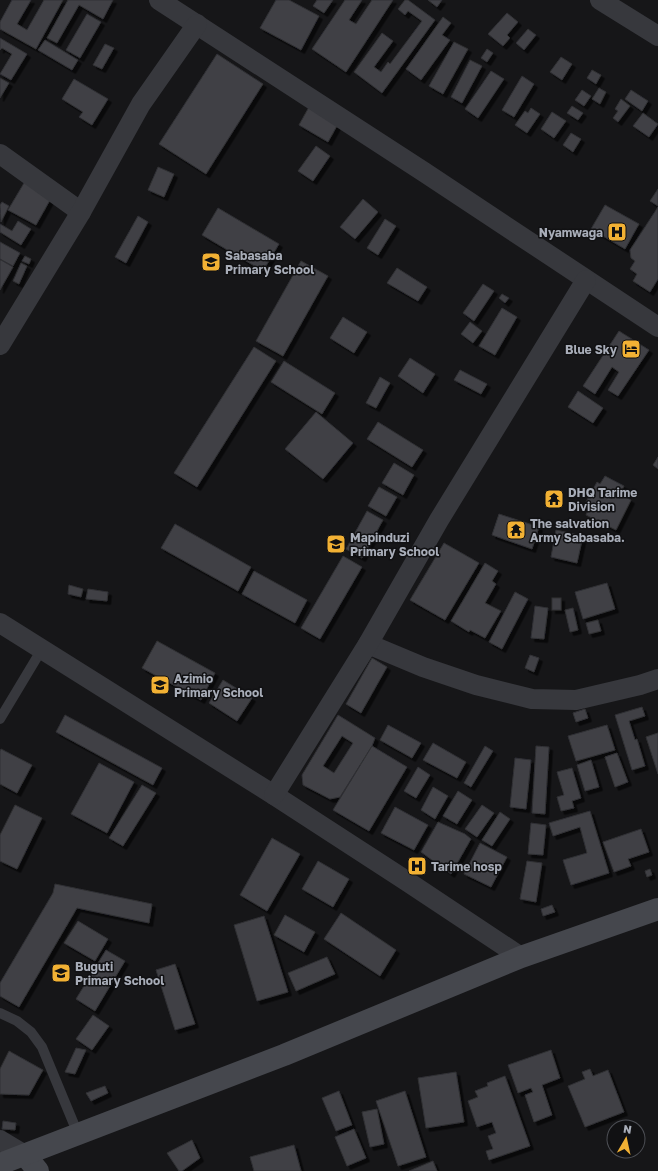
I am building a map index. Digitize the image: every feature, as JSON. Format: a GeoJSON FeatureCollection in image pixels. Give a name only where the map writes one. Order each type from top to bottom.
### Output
{"type":"FeatureCollection","features":[{"type":"Feature","properties":{"kind":"main road"},"geometry":{"type":"LineString","coordinates":[[0,1164],[32,1163],[78,1134],[284,1056],[521,957],[658,909]]}},
{"type":"Feature","properties":{"kind":"street"},"geometry":{"type":"LineString","coordinates":[[159,0],[424,172],[658,327]]}},
{"type":"Feature","properties":{"kind":"street"},"geometry":{"type":"LineString","coordinates":[[600,0],[658,36]]}},
{"type":"Feature","properties":{"kind":"street"},"geometry":{"type":"LineString","coordinates":[[0,345],[81,212],[141,104],[197,24]]}},
{"type":"Feature","properties":{"kind":"street"},"geometry":{"type":"LineString","coordinates":[[0,154],[81,212]]}},
{"type":"Feature","properties":{"kind":"street"},"geometry":{"type":"LineString","coordinates":[[274,796],[368,644],[438,520],[586,280]]}},
{"type":"Feature","properties":{"kind":"street"},"geometry":{"type":"LineString","coordinates":[[0,623],[274,796],[521,957]]}},
{"type":"Feature","properties":{"kind":"street"},"geometry":{"type":"LineString","coordinates":[[368,644],[423,667],[476,685],[532,699],[576,700],[640,685],[658,679]]}},
{"type":"Feature","properties":{"kind":"street"},"geometry":{"type":"LineString","coordinates":[[0,1140],[32,1163]]}},
{"type":"Feature","properties":{"kind":"lane"},"geometry":{"type":"LineString","coordinates":[[0,719],[42,649]]}},
{"type":"Feature","properties":{"kind":"lane"},"geometry":{"type":"LineString","coordinates":[[0,1013],[22,1025],[30,1032],[42,1047],[78,1134]]}},
{"type":"Feature","properties":{"kind":"building"},"geometry":{"type":"Polygon","coordinates":[[[12,0],[31,0],[17,24],[27,30],[44,0],[63,0],[36,49],[0,29],[0,22],[12,0]]]}},
{"type":"Feature","properties":{"kind":"building"},"geometry":{"type":"Polygon","coordinates":[[[68,0],[113,0],[103,19],[79,5],[57,43],[47,38],[68,0]]]}},
{"type":"Feature","properties":{"kind":"building"},"geometry":{"type":"Polygon","coordinates":[[[276,0],[289,0],[319,16],[301,50],[260,28],[276,0]]]}},
{"type":"Feature","properties":{"kind":"building"},"geometry":{"type":"Polygon","coordinates":[[[317,0],[333,0],[324,13],[313,6],[317,0]]]}},
{"type":"Feature","properties":{"kind":"building"},"geometry":{"type":"Polygon","coordinates":[[[345,0],[362,0],[349,20],[356,24],[372,0],[393,0],[346,72],[312,49],[345,0]]]}},
{"type":"Feature","properties":{"kind":"building"},"geometry":{"type":"Polygon","coordinates":[[[405,0],[408,0],[435,20],[382,93],[354,72],[382,33],[393,41],[374,67],[381,72],[388,62],[390,64],[422,21],[408,11],[405,15],[398,9],[405,0]]]}},
{"type":"Feature","properties":{"kind":"building"},"geometry":{"type":"Polygon","coordinates":[[[428,0],[442,0],[437,7],[428,0]]]}},
{"type":"Feature","properties":{"kind":"building"},"geometry":{"type":"Polygon","coordinates":[[[507,13],[518,22],[507,35],[510,38],[503,46],[488,34],[507,13]]]}},
{"type":"Feature","properties":{"kind":"building"},"geometry":{"type":"Polygon","coordinates":[[[87,14],[101,22],[80,58],[66,50],[87,14]]]}},
{"type":"Feature","properties":{"kind":"building"},"geometry":{"type":"Polygon","coordinates":[[[443,17],[451,23],[442,35],[450,40],[421,80],[406,69],[443,17]]]}},
{"type":"Feature","properties":{"kind":"building"},"geometry":{"type":"Polygon","coordinates":[[[528,29],[536,35],[524,50],[516,43],[528,29]]]}},
{"type":"Feature","properties":{"kind":"building"},"geometry":{"type":"Polygon","coordinates":[[[0,38],[27,54],[11,80],[0,74],[12,54],[2,48],[0,50],[0,38]]]}},
{"type":"Feature","properties":{"kind":"building"},"geometry":{"type":"Polygon","coordinates":[[[45,40],[78,60],[72,70],[38,50],[45,40]]]}},
{"type":"Feature","properties":{"kind":"building"},"geometry":{"type":"Polygon","coordinates":[[[454,42],[468,49],[443,94],[429,86],[454,42]]]}},
{"type":"Feature","properties":{"kind":"building"},"geometry":{"type":"Polygon","coordinates":[[[105,44],[114,48],[102,69],[93,65],[105,44]]]}},
{"type":"Feature","properties":{"kind":"building"},"geometry":{"type":"Polygon","coordinates":[[[487,49],[493,53],[487,62],[481,58],[487,49]]]}},
{"type":"Feature","properties":{"kind":"building"},"geometry":{"type":"Polygon","coordinates":[[[217,54],[263,84],[206,174],[159,144],[217,54]]]}},
{"type":"Feature","properties":{"kind":"building"},"geometry":{"type":"Polygon","coordinates":[[[561,57],[572,64],[562,80],[550,72],[561,57]]]}},
{"type":"Feature","properties":{"kind":"building"},"geometry":{"type":"Polygon","coordinates":[[[470,60],[482,66],[462,103],[451,97],[470,60]]]}},
{"type":"Feature","properties":{"kind":"building"},"geometry":{"type":"Polygon","coordinates":[[[592,70],[601,75],[596,84],[587,78],[592,70]]]}},
{"type":"Feature","properties":{"kind":"building"},"geometry":{"type":"Polygon","coordinates":[[[491,71],[504,79],[478,118],[465,109],[491,71]]]}},
{"type":"Feature","properties":{"kind":"building"},"geometry":{"type":"Polygon","coordinates":[[[522,76],[534,84],[514,117],[502,110],[522,76]]]}},
{"type":"Feature","properties":{"kind":"building"},"geometry":{"type":"Polygon","coordinates":[[[0,78],[9,83],[0,98],[0,78]]]}},
{"type":"Feature","properties":{"kind":"building"},"geometry":{"type":"Polygon","coordinates":[[[74,79],[108,99],[92,125],[79,117],[83,112],[62,99],[74,79]]]}},
{"type":"Feature","properties":{"kind":"building"},"geometry":{"type":"Polygon","coordinates":[[[599,88],[606,92],[600,104],[592,99],[599,88]]]}},
{"type":"Feature","properties":{"kind":"building"},"geometry":{"type":"Polygon","coordinates":[[[582,90],[591,96],[584,106],[575,100],[582,90]]]}},
{"type":"Feature","properties":{"kind":"building"},"geometry":{"type":"Polygon","coordinates":[[[631,90],[648,101],[642,111],[625,99],[631,90]]]}},
{"type":"Feature","properties":{"kind":"building"},"geometry":{"type":"Polygon","coordinates":[[[621,99],[630,106],[618,122],[613,118],[618,111],[615,109],[621,99]]]}},
{"type":"Feature","properties":{"kind":"building"},"geometry":{"type":"Polygon","coordinates":[[[572,106],[583,113],[578,120],[567,113],[572,106]]]}},
{"type":"Feature","properties":{"kind":"building"},"geometry":{"type":"Polygon","coordinates":[[[309,107],[338,124],[328,142],[299,125],[309,107]]]}},
{"type":"Feature","properties":{"kind":"building"},"geometry":{"type":"Polygon","coordinates":[[[531,108],[540,114],[527,133],[515,125],[525,111],[528,113],[531,108]]]}},
{"type":"Feature","properties":{"kind":"building"},"geometry":{"type":"Polygon","coordinates":[[[552,112],[566,121],[554,138],[541,129],[552,112]]]}},
{"type":"Feature","properties":{"kind":"building"},"geometry":{"type":"Polygon","coordinates":[[[643,113],[658,124],[649,137],[633,126],[643,113]]]}},
{"type":"Feature","properties":{"kind":"building"},"geometry":{"type":"Polygon","coordinates":[[[571,133],[581,139],[573,152],[563,145],[571,133]]]}},
{"type":"Feature","properties":{"kind":"building"},"geometry":{"type":"Polygon","coordinates":[[[316,146],[330,156],[313,181],[298,171],[316,146]]]}},
{"type":"Feature","properties":{"kind":"building"},"geometry":{"type":"Polygon","coordinates":[[[158,167],[174,174],[164,197],[148,190],[158,167]]]}},
{"type":"Feature","properties":{"kind":"building"},"geometry":{"type":"Polygon","coordinates":[[[27,178],[54,193],[36,225],[8,210],[27,178]]]}},
{"type":"Feature","properties":{"kind":"building"},"geometry":{"type":"Polygon","coordinates":[[[658,189],[658,206],[650,201],[658,189]]]}},
{"type":"Feature","properties":{"kind":"building"},"geometry":{"type":"Polygon","coordinates":[[[363,199],[378,212],[355,239],[340,227],[363,199]]]}},
{"type":"Feature","properties":{"kind":"building"},"geometry":{"type":"Polygon","coordinates":[[[2,202],[9,206],[1,222],[0,205],[2,202]]]}},
{"type":"Feature","properties":{"kind":"building"},"geometry":{"type":"Polygon","coordinates":[[[605,205],[639,224],[625,249],[591,229],[605,205]]]}},
{"type":"Feature","properties":{"kind":"building"},"geometry":{"type":"Polygon","coordinates":[[[658,207],[658,279],[650,292],[633,281],[637,274],[630,269],[635,261],[631,258],[630,250],[658,207]]]}},
{"type":"Feature","properties":{"kind":"building"},"geometry":{"type":"Polygon","coordinates":[[[218,208],[279,244],[263,271],[202,235],[218,208]]]}},
{"type":"Feature","properties":{"kind":"building"},"geometry":{"type":"Polygon","coordinates":[[[138,216],[148,222],[126,263],[115,257],[138,216]]]}},
{"type":"Feature","properties":{"kind":"building"},"geometry":{"type":"Polygon","coordinates":[[[385,219],[396,226],[378,255],[367,248],[385,219]]]}},
{"type":"Feature","properties":{"kind":"building"},"geometry":{"type":"Polygon","coordinates":[[[18,221],[31,229],[21,245],[0,232],[0,224],[12,231],[18,221]]]}},
{"type":"Feature","properties":{"kind":"building"},"geometry":{"type":"Polygon","coordinates":[[[0,242],[20,253],[13,266],[0,259],[0,242]]]}},
{"type":"Feature","properties":{"kind":"building"},"geometry":{"type":"Polygon","coordinates":[[[25,256],[31,259],[29,264],[22,261],[25,256]]]}},
{"type":"Feature","properties":{"kind":"building"},"geometry":{"type":"Polygon","coordinates":[[[1,260],[13,267],[0,290],[0,261],[1,260]]]}},
{"type":"Feature","properties":{"kind":"building"},"geometry":{"type":"Polygon","coordinates":[[[301,261],[328,276],[283,356],[256,341],[301,261]]]}},
{"type":"Feature","properties":{"kind":"building"},"geometry":{"type":"Polygon","coordinates":[[[21,263],[27,266],[19,284],[13,281],[21,263]]]}},
{"type":"Feature","properties":{"kind":"building"},"geometry":{"type":"Polygon","coordinates":[[[397,268],[427,287],[418,301],[387,283],[397,268]]]}},
{"type":"Feature","properties":{"kind":"building"},"geometry":{"type":"Polygon","coordinates":[[[483,284],[494,291],[474,321],[463,313],[483,284]]]}},
{"type":"Feature","properties":{"kind":"building"},"geometry":{"type":"Polygon","coordinates":[[[502,294],[509,298],[505,303],[499,298],[502,294]]]}},
{"type":"Feature","properties":{"kind":"building"},"geometry":{"type":"Polygon","coordinates":[[[502,308],[517,317],[495,355],[479,346],[502,308]]]}},
{"type":"Feature","properties":{"kind":"building"},"geometry":{"type":"Polygon","coordinates":[[[343,317],[367,332],[354,353],[330,338],[343,317]]]}},
{"type":"Feature","properties":{"kind":"building"},"geometry":{"type":"Polygon","coordinates":[[[470,322],[482,331],[473,343],[461,334],[470,322]]]}},
{"type":"Feature","properties":{"kind":"building"},"geometry":{"type":"Polygon","coordinates":[[[619,331],[649,350],[618,396],[608,390],[619,372],[612,367],[595,394],[583,386],[619,331]]]}},
{"type":"Feature","properties":{"kind":"building"},"geometry":{"type":"Polygon","coordinates":[[[254,347],[276,361],[197,487],[174,473],[254,347]]]}},
{"type":"Feature","properties":{"kind":"building"},"geometry":{"type":"Polygon","coordinates":[[[410,358],[435,374],[423,393],[398,376],[410,358]]]}},
{"type":"Feature","properties":{"kind":"building"},"geometry":{"type":"Polygon","coordinates":[[[284,361],[335,393],[322,414],[271,382],[284,361]]]}},
{"type":"Feature","properties":{"kind":"building"},"geometry":{"type":"Polygon","coordinates":[[[460,370],[487,384],[481,394],[454,380],[460,370]]]}},
{"type":"Feature","properties":{"kind":"building"},"geometry":{"type":"Polygon","coordinates":[[[380,377],[390,383],[376,408],[366,403],[380,377]]]}},
{"type":"Feature","properties":{"kind":"building"},"geometry":{"type":"Polygon","coordinates":[[[578,391],[603,408],[593,423],[568,407],[578,391]]]}},
{"type":"Feature","properties":{"kind":"building"},"geometry":{"type":"Polygon","coordinates":[[[316,412],[353,443],[323,479],[285,449],[316,412]]]}},
{"type":"Feature","properties":{"kind":"building"},"geometry":{"type":"Polygon","coordinates":[[[378,422],[423,450],[412,467],[367,439],[378,422]]]}},
{"type":"Feature","properties":{"kind":"building"},"geometry":{"type":"Polygon","coordinates":[[[658,457],[658,469],[653,465],[658,457]]]}},
{"type":"Feature","properties":{"kind":"building"},"geometry":{"type":"Polygon","coordinates":[[[394,463],[414,475],[403,495],[382,483],[394,463]]]}},
{"type":"Feature","properties":{"kind":"building"},"geometry":{"type":"Polygon","coordinates":[[[605,476],[624,486],[620,494],[631,500],[616,530],[586,515],[591,504],[586,502],[597,482],[600,484],[605,476]]]}},
{"type":"Feature","properties":{"kind":"building"},"geometry":{"type":"Polygon","coordinates":[[[379,487],[397,497],[386,516],[368,506],[379,487]]]}},
{"type":"Feature","properties":{"kind":"building"},"geometry":{"type":"Polygon","coordinates":[[[367,511],[383,520],[362,558],[346,549],[367,511]]]}},
{"type":"Feature","properties":{"kind":"building"},"geometry":{"type":"Polygon","coordinates":[[[499,514],[539,527],[532,549],[492,535],[499,514]]]}},
{"type":"Feature","properties":{"kind":"building"},"geometry":{"type":"Polygon","coordinates":[[[175,524],[251,567],[238,591],[161,548],[175,524]]]}},
{"type":"Feature","properties":{"kind":"building"},"geometry":{"type":"Polygon","coordinates":[[[556,530],[583,536],[577,563],[551,557],[556,530]]]}},
{"type":"Feature","properties":{"kind":"building"},"geometry":{"type":"Polygon","coordinates":[[[444,543],[479,563],[445,620],[410,600],[444,543]]]}},
{"type":"Feature","properties":{"kind":"building"},"geometry":{"type":"Polygon","coordinates":[[[343,556],[362,567],[320,639],[301,628],[343,556]]]}},
{"type":"Feature","properties":{"kind":"building"},"geometry":{"type":"Polygon","coordinates":[[[485,563],[498,571],[492,581],[496,584],[485,603],[501,611],[485,638],[470,630],[469,632],[451,621],[485,563]]]}},
{"type":"Feature","properties":{"kind":"building"},"geometry":{"type":"Polygon","coordinates":[[[254,571],[307,600],[295,623],[242,594],[254,571]]]}},
{"type":"Feature","properties":{"kind":"building"},"geometry":{"type":"Polygon","coordinates":[[[607,583],[615,609],[583,619],[575,592],[607,583]]]}},
{"type":"Feature","properties":{"kind":"building"},"geometry":{"type":"Polygon","coordinates":[[[69,585],[83,589],[81,597],[68,594],[69,585]]]}},
{"type":"Feature","properties":{"kind":"building"},"geometry":{"type":"Polygon","coordinates":[[[88,589],[108,592],[107,601],[86,599],[88,589]]]}},
{"type":"Feature","properties":{"kind":"building"},"geometry":{"type":"Polygon","coordinates":[[[515,592],[528,599],[502,649],[489,642],[515,592]]]}},
{"type":"Feature","properties":{"kind":"building"},"geometry":{"type":"Polygon","coordinates":[[[552,598],[561,598],[561,610],[552,610],[552,598]]]}},
{"type":"Feature","properties":{"kind":"building"},"geometry":{"type":"Polygon","coordinates":[[[535,606],[548,608],[544,639],[531,638],[535,606]]]}},
{"type":"Feature","properties":{"kind":"building"},"geometry":{"type":"Polygon","coordinates":[[[573,608],[578,630],[570,632],[565,610],[573,608]]]}},
{"type":"Feature","properties":{"kind":"building"},"geometry":{"type":"Polygon","coordinates":[[[598,620],[601,631],[589,634],[586,623],[598,620]]]}},
{"type":"Feature","properties":{"kind":"building"},"geometry":{"type":"Polygon","coordinates":[[[157,641],[215,673],[201,700],[142,668],[157,641]]]}},
{"type":"Feature","properties":{"kind":"building"},"geometry":{"type":"Polygon","coordinates":[[[530,655],[539,658],[534,672],[525,668],[530,655]]]}},
{"type":"Feature","properties":{"kind":"building"},"geometry":{"type":"Polygon","coordinates":[[[372,658],[387,667],[361,713],[346,704],[372,658]]]}},
{"type":"Feature","properties":{"kind":"building"},"geometry":{"type":"Polygon","coordinates":[[[223,680],[252,698],[237,721],[209,703],[223,680]]]}},
{"type":"Feature","properties":{"kind":"building"},"geometry":{"type":"Polygon","coordinates":[[[642,707],[645,716],[629,721],[635,740],[637,739],[645,766],[632,770],[615,715],[642,707]]]}},
{"type":"Feature","properties":{"kind":"building"},"geometry":{"type":"Polygon","coordinates":[[[585,709],[588,718],[576,722],[573,713],[585,709]]]}},
{"type":"Feature","properties":{"kind":"building"},"geometry":{"type":"Polygon","coordinates":[[[65,715],[162,768],[153,785],[56,732],[65,715]]]}},
{"type":"Feature","properties":{"kind":"building"},"geometry":{"type":"Polygon","coordinates":[[[338,715],[375,738],[372,746],[340,797],[330,799],[303,785],[302,775],[338,715]],[[342,736],[323,766],[334,773],[353,743],[342,736]]]}},
{"type":"Feature","properties":{"kind":"building"},"geometry":{"type":"Polygon","coordinates":[[[388,725],[421,743],[412,758],[380,740],[388,725]]]}},
{"type":"Feature","properties":{"kind":"building"},"geometry":{"type":"Polygon","coordinates":[[[607,725],[615,750],[576,761],[568,736],[607,725]]]}},
{"type":"Feature","properties":{"kind":"building"},"geometry":{"type":"Polygon","coordinates":[[[658,733],[658,774],[646,737],[658,733]]]}},
{"type":"Feature","properties":{"kind":"building"},"geometry":{"type":"Polygon","coordinates":[[[433,743],[466,762],[457,778],[423,760],[433,743]]]}},
{"type":"Feature","properties":{"kind":"building"},"geometry":{"type":"Polygon","coordinates":[[[372,746],[407,767],[369,831],[333,810],[372,746]]]}},
{"type":"Feature","properties":{"kind":"building"},"geometry":{"type":"Polygon","coordinates":[[[485,746],[493,751],[471,787],[464,783],[485,746]]]}},
{"type":"Feature","properties":{"kind":"building"},"geometry":{"type":"Polygon","coordinates":[[[536,746],[549,747],[545,814],[532,813],[536,746]]]}},
{"type":"Feature","properties":{"kind":"building"},"geometry":{"type":"Polygon","coordinates":[[[1,749],[32,765],[17,793],[0,784],[1,749]]]}},
{"type":"Feature","properties":{"kind":"building"},"geometry":{"type":"Polygon","coordinates":[[[617,753],[628,782],[615,787],[605,757],[617,753]]]}},
{"type":"Feature","properties":{"kind":"building"},"geometry":{"type":"Polygon","coordinates":[[[515,758],[531,760],[526,809],[510,807],[515,758]]]}},
{"type":"Feature","properties":{"kind":"building"},"geometry":{"type":"Polygon","coordinates":[[[591,760],[599,787],[585,791],[577,765],[591,760]]]}},
{"type":"Feature","properties":{"kind":"building"},"geometry":{"type":"Polygon","coordinates":[[[99,763],[134,782],[107,833],[71,814],[99,763]]]}},
{"type":"Feature","properties":{"kind":"building"},"geometry":{"type":"Polygon","coordinates":[[[418,767],[430,775],[416,798],[404,791],[418,767]]]}},
{"type":"Feature","properties":{"kind":"building"},"geometry":{"type":"Polygon","coordinates":[[[572,768],[581,798],[572,801],[574,808],[561,811],[557,797],[564,795],[557,772],[572,768]]]}},
{"type":"Feature","properties":{"kind":"building"},"geometry":{"type":"Polygon","coordinates":[[[142,785],[156,793],[123,846],[109,838],[142,785]]]}},
{"type":"Feature","properties":{"kind":"building"},"geometry":{"type":"Polygon","coordinates":[[[433,787],[448,796],[435,819],[421,810],[433,787]]]}},
{"type":"Feature","properties":{"kind":"building"},"geometry":{"type":"Polygon","coordinates":[[[458,791],[472,800],[457,824],[443,816],[458,791]]]}},
{"type":"Feature","properties":{"kind":"building"},"geometry":{"type":"Polygon","coordinates":[[[15,805],[42,818],[17,869],[0,861],[0,835],[15,805]]]}},
{"type":"Feature","properties":{"kind":"building"},"geometry":{"type":"Polygon","coordinates":[[[482,805],[494,813],[477,837],[465,829],[482,805]]]}},
{"type":"Feature","properties":{"kind":"building"},"geometry":{"type":"Polygon","coordinates":[[[395,807],[428,825],[414,850],[381,833],[395,807]]]}},
{"type":"Feature","properties":{"kind":"building"},"geometry":{"type":"Polygon","coordinates":[[[590,811],[609,873],[571,885],[563,860],[587,853],[580,827],[553,836],[549,823],[590,811]]]}},
{"type":"Feature","properties":{"kind":"building"},"geometry":{"type":"Polygon","coordinates":[[[500,812],[510,819],[492,846],[482,840],[500,812]]]}},
{"type":"Feature","properties":{"kind":"building"},"geometry":{"type":"Polygon","coordinates":[[[438,822],[465,834],[471,839],[451,874],[421,852],[438,822]]]}},
{"type":"Feature","properties":{"kind":"building"},"geometry":{"type":"Polygon","coordinates":[[[531,823],[546,825],[543,855],[528,854],[531,823]]]}},
{"type":"Feature","properties":{"kind":"building"},"geometry":{"type":"Polygon","coordinates":[[[641,829],[649,852],[628,859],[631,866],[614,872],[603,842],[641,829]]]}},
{"type":"Feature","properties":{"kind":"building"},"geometry":{"type":"Polygon","coordinates":[[[272,838],[300,854],[267,911],[240,895],[272,838]]]}},
{"type":"Feature","properties":{"kind":"building"},"geometry":{"type":"Polygon","coordinates":[[[480,843],[507,857],[491,887],[464,874],[480,843]]]}},
{"type":"Feature","properties":{"kind":"building"},"geometry":{"type":"Polygon","coordinates":[[[318,861],[349,879],[333,907],[302,889],[318,861]]]}},
{"type":"Feature","properties":{"kind":"building"},"geometry":{"type":"Polygon","coordinates":[[[527,861],[542,863],[536,902],[520,899],[527,861]]]}},
{"type":"Feature","properties":{"kind":"building"},"geometry":{"type":"Polygon","coordinates":[[[650,869],[652,875],[647,877],[645,871],[650,869]]]}},
{"type":"Feature","properties":{"kind":"building"},"geometry":{"type":"Polygon","coordinates":[[[55,884],[152,904],[149,923],[77,908],[19,1007],[0,996],[0,983],[53,893],[55,884]]]}},
{"type":"Feature","properties":{"kind":"building"},"geometry":{"type":"Polygon","coordinates":[[[552,905],[555,912],[543,916],[541,909],[552,905]]]}},
{"type":"Feature","properties":{"kind":"building"},"geometry":{"type":"Polygon","coordinates":[[[341,913],[396,950],[380,976],[324,939],[341,913]]]}},
{"type":"Feature","properties":{"kind":"building"},"geometry":{"type":"Polygon","coordinates":[[[285,915],[315,932],[304,952],[274,935],[285,915]]]}},
{"type":"Feature","properties":{"kind":"building"},"geometry":{"type":"Polygon","coordinates":[[[264,916],[288,992],[257,1001],[234,925],[264,916]]]}},
{"type":"Feature","properties":{"kind":"building"},"geometry":{"type":"Polygon","coordinates":[[[78,921],[108,939],[95,961],[64,943],[78,921]]]}},
{"type":"Feature","properties":{"kind":"building"},"geometry":{"type":"Polygon","coordinates":[[[106,950],[125,961],[95,1011],[76,999],[106,950]]]}},
{"type":"Feature","properties":{"kind":"building"},"geometry":{"type":"Polygon","coordinates":[[[327,957],[335,974],[296,991],[288,973],[327,957]]]}},
{"type":"Feature","properties":{"kind":"building"},"geometry":{"type":"Polygon","coordinates":[[[175,964],[195,1024],[175,1030],[156,970],[175,964]]]}},
{"type":"Feature","properties":{"kind":"building"},"geometry":{"type":"Polygon","coordinates":[[[93,1015],[109,1026],[92,1050],[76,1039],[93,1015]]]}},
{"type":"Feature","properties":{"kind":"building"},"geometry":{"type":"Polygon","coordinates":[[[76,1048],[86,1050],[75,1074],[65,1072],[76,1048]]]}},
{"type":"Feature","properties":{"kind":"building"},"geometry":{"type":"Polygon","coordinates":[[[551,1050],[560,1078],[542,1085],[552,1115],[534,1122],[525,1095],[533,1092],[531,1088],[518,1093],[508,1065],[551,1050]]]}},
{"type":"Feature","properties":{"kind":"building"},"geometry":{"type":"Polygon","coordinates":[[[9,1051],[43,1070],[29,1095],[0,1094],[0,1069],[9,1051]]]}},
{"type":"Feature","properties":{"kind":"building"},"geometry":{"type":"Polygon","coordinates":[[[590,1069],[593,1076],[608,1070],[624,1112],[585,1127],[568,1086],[585,1079],[582,1072],[590,1069]]]}},
{"type":"Feature","properties":{"kind":"building"},"geometry":{"type":"Polygon","coordinates":[[[456,1072],[464,1122],[426,1128],[418,1078],[456,1072]]]}},
{"type":"Feature","properties":{"kind":"building"},"geometry":{"type":"Polygon","coordinates":[[[505,1076],[530,1146],[489,1160],[486,1151],[493,1149],[488,1136],[496,1133],[492,1122],[477,1127],[468,1101],[478,1097],[475,1091],[488,1086],[487,1083],[505,1076]]]}},
{"type":"Feature","properties":{"kind":"building"},"geometry":{"type":"Polygon","coordinates":[[[105,1086],[108,1093],[91,1101],[86,1093],[105,1086]]]}},
{"type":"Feature","properties":{"kind":"building"},"geometry":{"type":"Polygon","coordinates":[[[339,1091],[352,1125],[336,1131],[322,1098],[339,1091]]]}},
{"type":"Feature","properties":{"kind":"building"},"geometry":{"type":"Polygon","coordinates":[[[405,1091],[426,1157],[398,1166],[376,1101],[405,1091]]]}},
{"type":"Feature","properties":{"kind":"building"},"geometry":{"type":"Polygon","coordinates":[[[377,1109],[384,1144],[370,1147],[362,1112],[377,1109]]]}},
{"type":"Feature","properties":{"kind":"building"},"geometry":{"type":"Polygon","coordinates":[[[3,1121],[16,1123],[15,1130],[2,1129],[3,1121]]]}},
{"type":"Feature","properties":{"kind":"building"},"geometry":{"type":"Polygon","coordinates":[[[354,1129],[366,1158],[347,1166],[335,1137],[354,1129]]]}},
{"type":"Feature","properties":{"kind":"building"},"geometry":{"type":"Polygon","coordinates":[[[192,1140],[200,1158],[182,1171],[179,1171],[167,1153],[192,1140]]]}},
{"type":"Feature","properties":{"kind":"building"},"geometry":{"type":"Polygon","coordinates":[[[294,1145],[301,1171],[254,1171],[250,1157],[294,1145]]]}},
{"type":"Feature","properties":{"kind":"building"},"geometry":{"type":"Polygon","coordinates":[[[433,1161],[437,1171],[409,1171],[433,1161]]]}},
{"type":"Feature","properties":{"kind":"place","name":"Nyamwaga"},"geometry":{"type":"Point","coordinates":[617,232]}},
{"type":"Feature","properties":{"kind":"place","name":"Sabasaba Primary School"},"geometry":{"type":"Point","coordinates":[211,262]}},
{"type":"Feature","properties":{"kind":"place","name":"Blue Sky"},"geometry":{"type":"Point","coordinates":[631,349]}},
{"type":"Feature","properties":{"kind":"place","name":"DHQ Tarime Division"},"geometry":{"type":"Point","coordinates":[554,499]}},
{"type":"Feature","properties":{"kind":"place","name":"The salvation Army Sabasaba."},"geometry":{"type":"Point","coordinates":[516,530]}},
{"type":"Feature","properties":{"kind":"place","name":"Mapinduzi Primary School"},"geometry":{"type":"Point","coordinates":[336,544]}},
{"type":"Feature","properties":{"kind":"place","name":"Azimio Primary School"},"geometry":{"type":"Point","coordinates":[160,685]}},
{"type":"Feature","properties":{"kind":"place","name":"Tarime hosp"},"geometry":{"type":"Point","coordinates":[417,866]}},
{"type":"Feature","properties":{"kind":"place","name":"Buguti Primary School"},"geometry":{"type":"Point","coordinates":[61,973]}}]}
